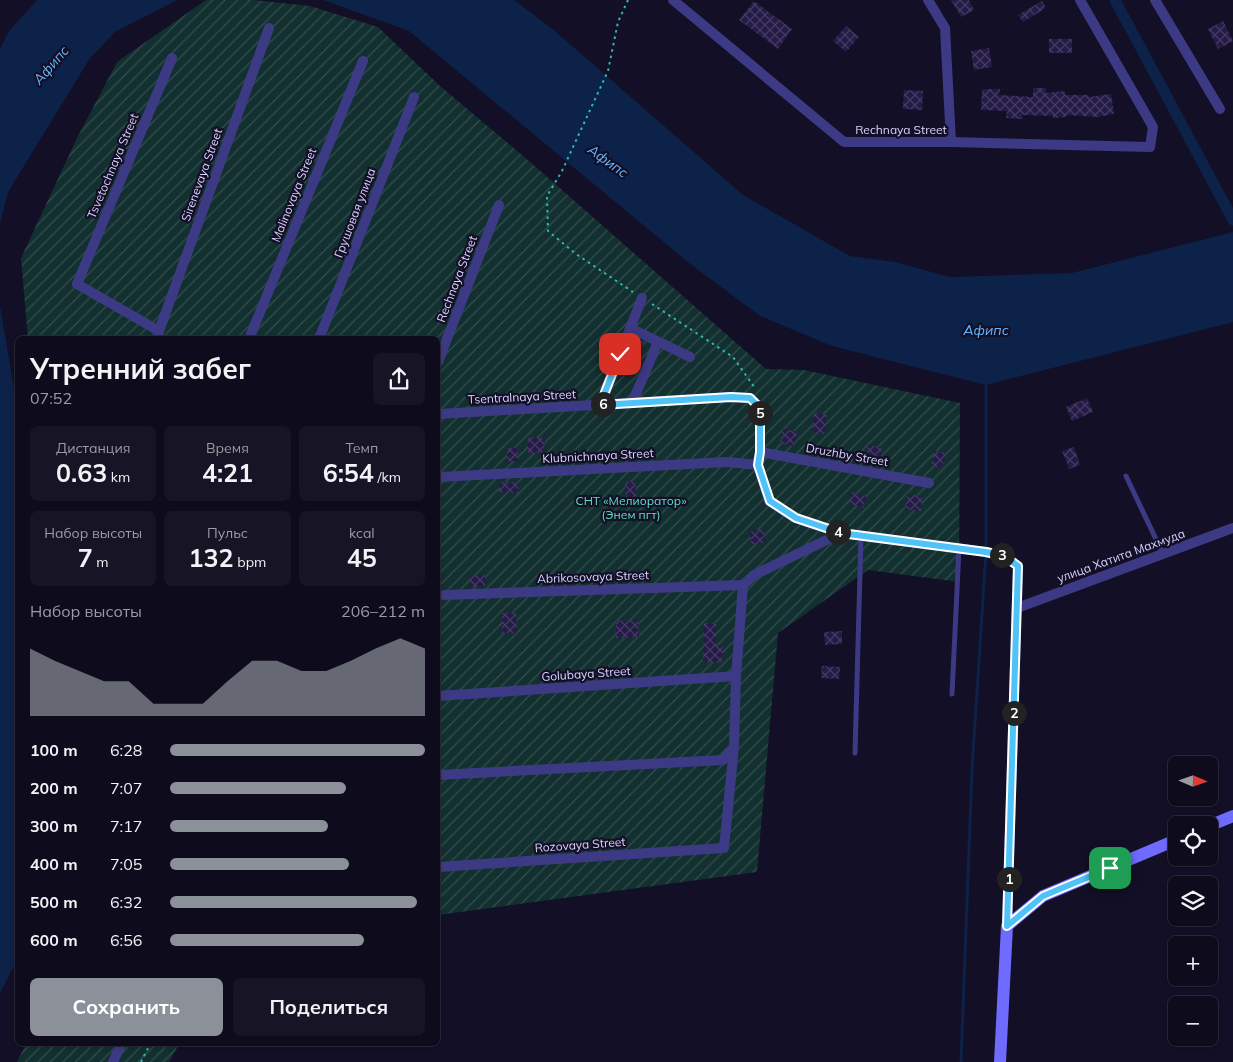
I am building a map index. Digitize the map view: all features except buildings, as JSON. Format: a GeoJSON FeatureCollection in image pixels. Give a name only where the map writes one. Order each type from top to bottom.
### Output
{"type":"FeatureCollection","features":[{"type":"Feature","properties":{"kind":"street","name":"Rechnaya Street"},"geometry":{"type":"LineString","coordinates":[[673,0],[844,142],[951,142],[1150,147],[1153,128],[1080,0]]}},
{"type":"Feature","properties":{"kind":"street"},"geometry":{"type":"LineString","coordinates":[[928,0],[945,28],[951,142]]}},
{"type":"Feature","properties":{"kind":"street"},"geometry":{"type":"LineString","coordinates":[[1155,0],[1220,109]]}},
{"type":"Feature","properties":{"kind":"street","name":"Sirenevaya Street"},"geometry":{"type":"LineString","coordinates":[[158,335],[269,28]]}},
{"type":"Feature","properties":{"kind":"street","name":"Tsvetochnaya Street"},"geometry":{"type":"LineString","coordinates":[[158,335],[77,284],[172,58]]}},
{"type":"Feature","properties":{"kind":"street","name":"Malinovaya Street"},"geometry":{"type":"LineString","coordinates":[[250,336],[363,61]]}},
{"type":"Feature","properties":{"kind":"street","name":"Грушовая улица"},"geometry":{"type":"LineString","coordinates":[[320,336],[414,97]]}},
{"type":"Feature","properties":{"kind":"street","name":"Rechnaya Street"},"geometry":{"type":"LineString","coordinates":[[440,357],[499,205]]}},
{"type":"Feature","properties":{"kind":"street"},"geometry":{"type":"LineString","coordinates":[[600,405],[642,298]]}},
{"type":"Feature","properties":{"kind":"street"},"geometry":{"type":"LineString","coordinates":[[630,328],[690,357]]}},
{"type":"Feature","properties":{"kind":"street"},"geometry":{"type":"LineString","coordinates":[[632,403],[658,342]]}},
{"type":"Feature","properties":{"kind":"street","name":"Tsentralnaya Street"},"geometry":{"type":"LineString","coordinates":[[440,414],[731,397],[750,398],[760,408],[760,452],[758,465],[770,501],[796,518],[841,533],[959,548],[1004,556],[1018,566],[1017,608]]}},
{"type":"Feature","properties":{"kind":"street","name":"Druzhby Street"},"geometry":{"type":"LineString","coordinates":[[760,452],[929,483]]}},
{"type":"Feature","properties":{"kind":"street","name":"Klubnichnaya Street"},"geometry":{"type":"LineString","coordinates":[[440,477],[727,462],[758,465]]}},
{"type":"Feature","properties":{"kind":"street","name":"улица Хатита Махмуда"},"geometry":{"type":"LineString","coordinates":[[1017,608],[1233,528]]}},
{"type":"Feature","properties":{"kind":"street"},"geometry":{"type":"LineString","coordinates":[[440,775],[723,760],[734,747],[736,676],[743,585],[754,575],[841,533]]}},
{"type":"Feature","properties":{"kind":"street","name":"Abrikosovaya Street"},"geometry":{"type":"LineString","coordinates":[[444,595],[743,585]]}},
{"type":"Feature","properties":{"kind":"street"},"geometry":{"type":"LineString","coordinates":[[1000,1062],[1007,926],[1017,608]]}},
{"type":"Feature","properties":{"kind":"street","name":"Golubaya Street"},"geometry":{"type":"LineString","coordinates":[[440,696],[736,676]]}},
{"type":"Feature","properties":{"kind":"street","name":"Rozovaya Street"},"geometry":{"type":"LineString","coordinates":[[440,867],[724,848],[734,747]]}},
{"type":"Feature","properties":{"kind":"street"},"geometry":{"type":"LineString","coordinates":[[1218,822],[1233,816]]}},
{"type":"Feature","properties":{"kind":"street"},"geometry":{"type":"LineString","coordinates":[[1007,926],[1043,896],[1168,843]]}},
{"type":"Feature","properties":{"kind":"street"},"geometry":{"type":"LineString","coordinates":[[113,1062],[120,1046]]}},
{"type":"Feature","properties":{"kind":"lane"},"geometry":{"type":"LineString","coordinates":[[1126,476],[1163,554]]}},
{"type":"Feature","properties":{"kind":"lane"},"geometry":{"type":"LineString","coordinates":[[855,753],[861,536]]}},
{"type":"Feature","properties":{"kind":"lane"},"geometry":{"type":"LineString","coordinates":[[952,694],[959,548]]}},
{"type":"Feature","properties":{"kind":"path"},"geometry":{"type":"LineString","coordinates":[[562,171],[608,71],[618,22],[628,0]]}},
{"type":"Feature","properties":{"kind":"path"},"geometry":{"type":"LineString","coordinates":[[141,1062],[149,1046]]}},
{"type":"Feature","properties":{"kind":"green space","name":"СНТ «Мелиоратор» (Энем пгт)"},"geometry":{"type":"Polygon","coordinates":[[[206,0],[254,0],[310,6],[378,27],[440,86],[529,161],[766,369],[804,370],[960,403],[959,582],[868,570],[778,633],[757,872],[440,915],[440,336],[28,336],[21,258],[77,138],[117,62],[206,0]]]}},
{"type":"Feature","properties":{"kind":"green space"},"geometry":{"type":"Polygon","coordinates":[[[25,1046],[178,1046],[169,1062],[17,1062],[25,1046]]]}},
{"type":"Feature","properties":{"kind":"water","name":"Афипс"},"geometry":{"type":"Polygon","coordinates":[[[37,0],[177,0],[115,32],[90,58],[8,192],[0,223],[0,49],[9,31],[37,0]]]}},
{"type":"Feature","properties":{"kind":"water","name":"Афипс"},"geometry":{"type":"Polygon","coordinates":[[[323,0],[514,0],[555,31],[743,195],[850,256],[895,262],[950,277],[1072,273],[1233,232],[1233,322],[986,385],[832,346],[760,316],[689,263],[409,31],[323,0]]]}},
{"type":"Feature","properties":{"kind":"water"},"geometry":{"type":"Polygon","coordinates":[[[0,306],[15,394],[15,964],[0,993],[0,306]]]}},
{"type":"Feature","properties":{"kind":"waterway"},"geometry":{"type":"LineString","coordinates":[[1115,0],[1233,220]]}},
{"type":"Feature","properties":{"kind":"waterway"},"geometry":{"type":"LineString","coordinates":[[961,1062],[972,769],[986,552],[986,385]]}},
{"type":"Feature","properties":{"kind":"route"},"geometry":{"type":"LineString","coordinates":[[620,354],[600,405],[731,397],[750,398],[760,408],[760,452],[758,465],[770,501],[796,518],[841,533],[986,552],[1004,556],[1018,566],[1007,926],[1043,896],[1110,868]]}}]}
